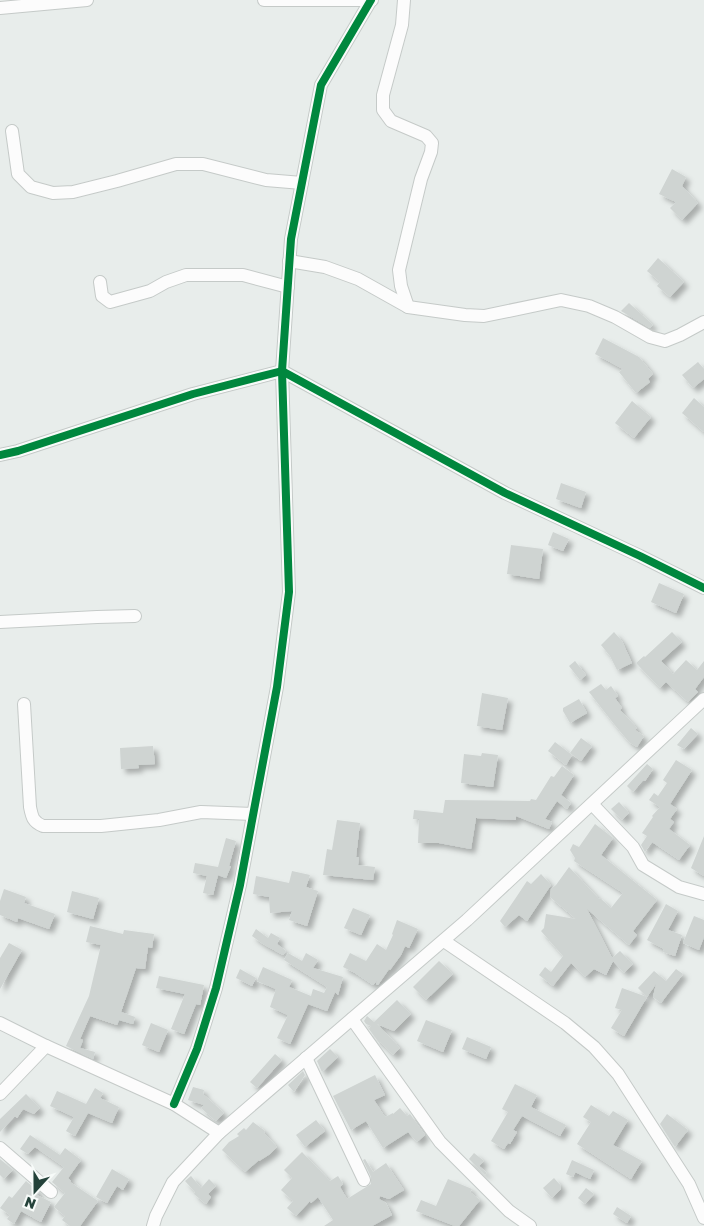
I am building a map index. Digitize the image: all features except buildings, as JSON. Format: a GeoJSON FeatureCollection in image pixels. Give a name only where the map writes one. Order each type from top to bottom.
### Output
{"type":"FeatureCollection","features":[{"type":"Feature","properties":{"kind":"street"},"geometry":{"type":"LineString","coordinates":[[0,8],[87,0]]}},
{"type":"Feature","properties":{"kind":"street"},"geometry":{"type":"LineString","coordinates":[[264,0],[371,0]]}},
{"type":"Feature","properties":{"kind":"street"},"geometry":{"type":"LineString","coordinates":[[174,1104],[197,1050],[216,988],[240,885],[277,687],[289,592],[282,371],[289,261],[302,183],[321,85],[371,0]]}},
{"type":"Feature","properties":{"kind":"street"},"geometry":{"type":"LineString","coordinates":[[404,0],[402,24],[383,95],[383,110],[391,121],[426,136],[432,143],[431,152],[420,179],[399,270],[401,286],[408,307]]}},
{"type":"Feature","properties":{"kind":"street"},"geometry":{"type":"LineString","coordinates":[[12,131],[18,174],[31,187],[53,193],[73,192],[176,164],[203,164],[266,180],[302,183]]}},
{"type":"Feature","properties":{"kind":"street"},"geometry":{"type":"LineString","coordinates":[[289,261],[325,267],[358,279],[408,307],[484,316],[561,300],[589,306],[614,317],[650,337],[665,341],[680,336],[704,322]]}},
{"type":"Feature","properties":{"kind":"street"},"geometry":{"type":"LineString","coordinates":[[100,282],[102,296],[110,302],[150,291],[166,282],[186,275],[243,275],[288,287]]}},
{"type":"Feature","properties":{"kind":"street"},"geometry":{"type":"LineString","coordinates":[[0,454],[18,451],[194,394],[282,371],[505,493],[704,588]]}},
{"type":"Feature","properties":{"kind":"street"},"geometry":{"type":"LineString","coordinates":[[0,622],[135,616]]}},
{"type":"Feature","properties":{"kind":"street"},"geometry":{"type":"LineString","coordinates":[[153,1226],[173,1182],[219,1133],[444,941],[704,699]]}},
{"type":"Feature","properties":{"kind":"street"},"geometry":{"type":"LineString","coordinates":[[24,704],[30,807],[32,819],[36,823],[43,826],[100,826],[159,820],[201,812],[253,814]]}},
{"type":"Feature","properties":{"kind":"street"},"geometry":{"type":"LineString","coordinates":[[592,804],[633,847],[643,866],[679,887],[704,894]]}},
{"type":"Feature","properties":{"kind":"street"},"geometry":{"type":"LineString","coordinates":[[444,941],[565,1023],[594,1047],[618,1074],[690,1184],[704,1218]]}},
{"type":"Feature","properties":{"kind":"street"},"geometry":{"type":"LineString","coordinates":[[352,1019],[440,1142],[509,1211],[530,1226]]}},
{"type":"Feature","properties":{"kind":"street"},"geometry":{"type":"LineString","coordinates":[[0,1024],[174,1104],[219,1133]]}},
{"type":"Feature","properties":{"kind":"street"},"geometry":{"type":"LineString","coordinates":[[0,1094],[46,1046]]}},
{"type":"Feature","properties":{"kind":"street"},"geometry":{"type":"LineString","coordinates":[[306,1058],[364,1180]]}},
{"type":"Feature","properties":{"kind":"street"},"geometry":{"type":"LineString","coordinates":[[0,1148],[51,1192]]}},
{"type":"Feature","properties":{"kind":"cycle path"},"geometry":{"type":"LineString","coordinates":[[174,1104],[197,1049],[216,988],[240,885],[277,687],[289,592],[282,371],[291,239],[321,85],[371,0]]}},
{"type":"Feature","properties":{"kind":"cycle path"},"geometry":{"type":"LineString","coordinates":[[0,455],[18,451],[193,394],[282,371],[505,493],[704,588]]}}]}
